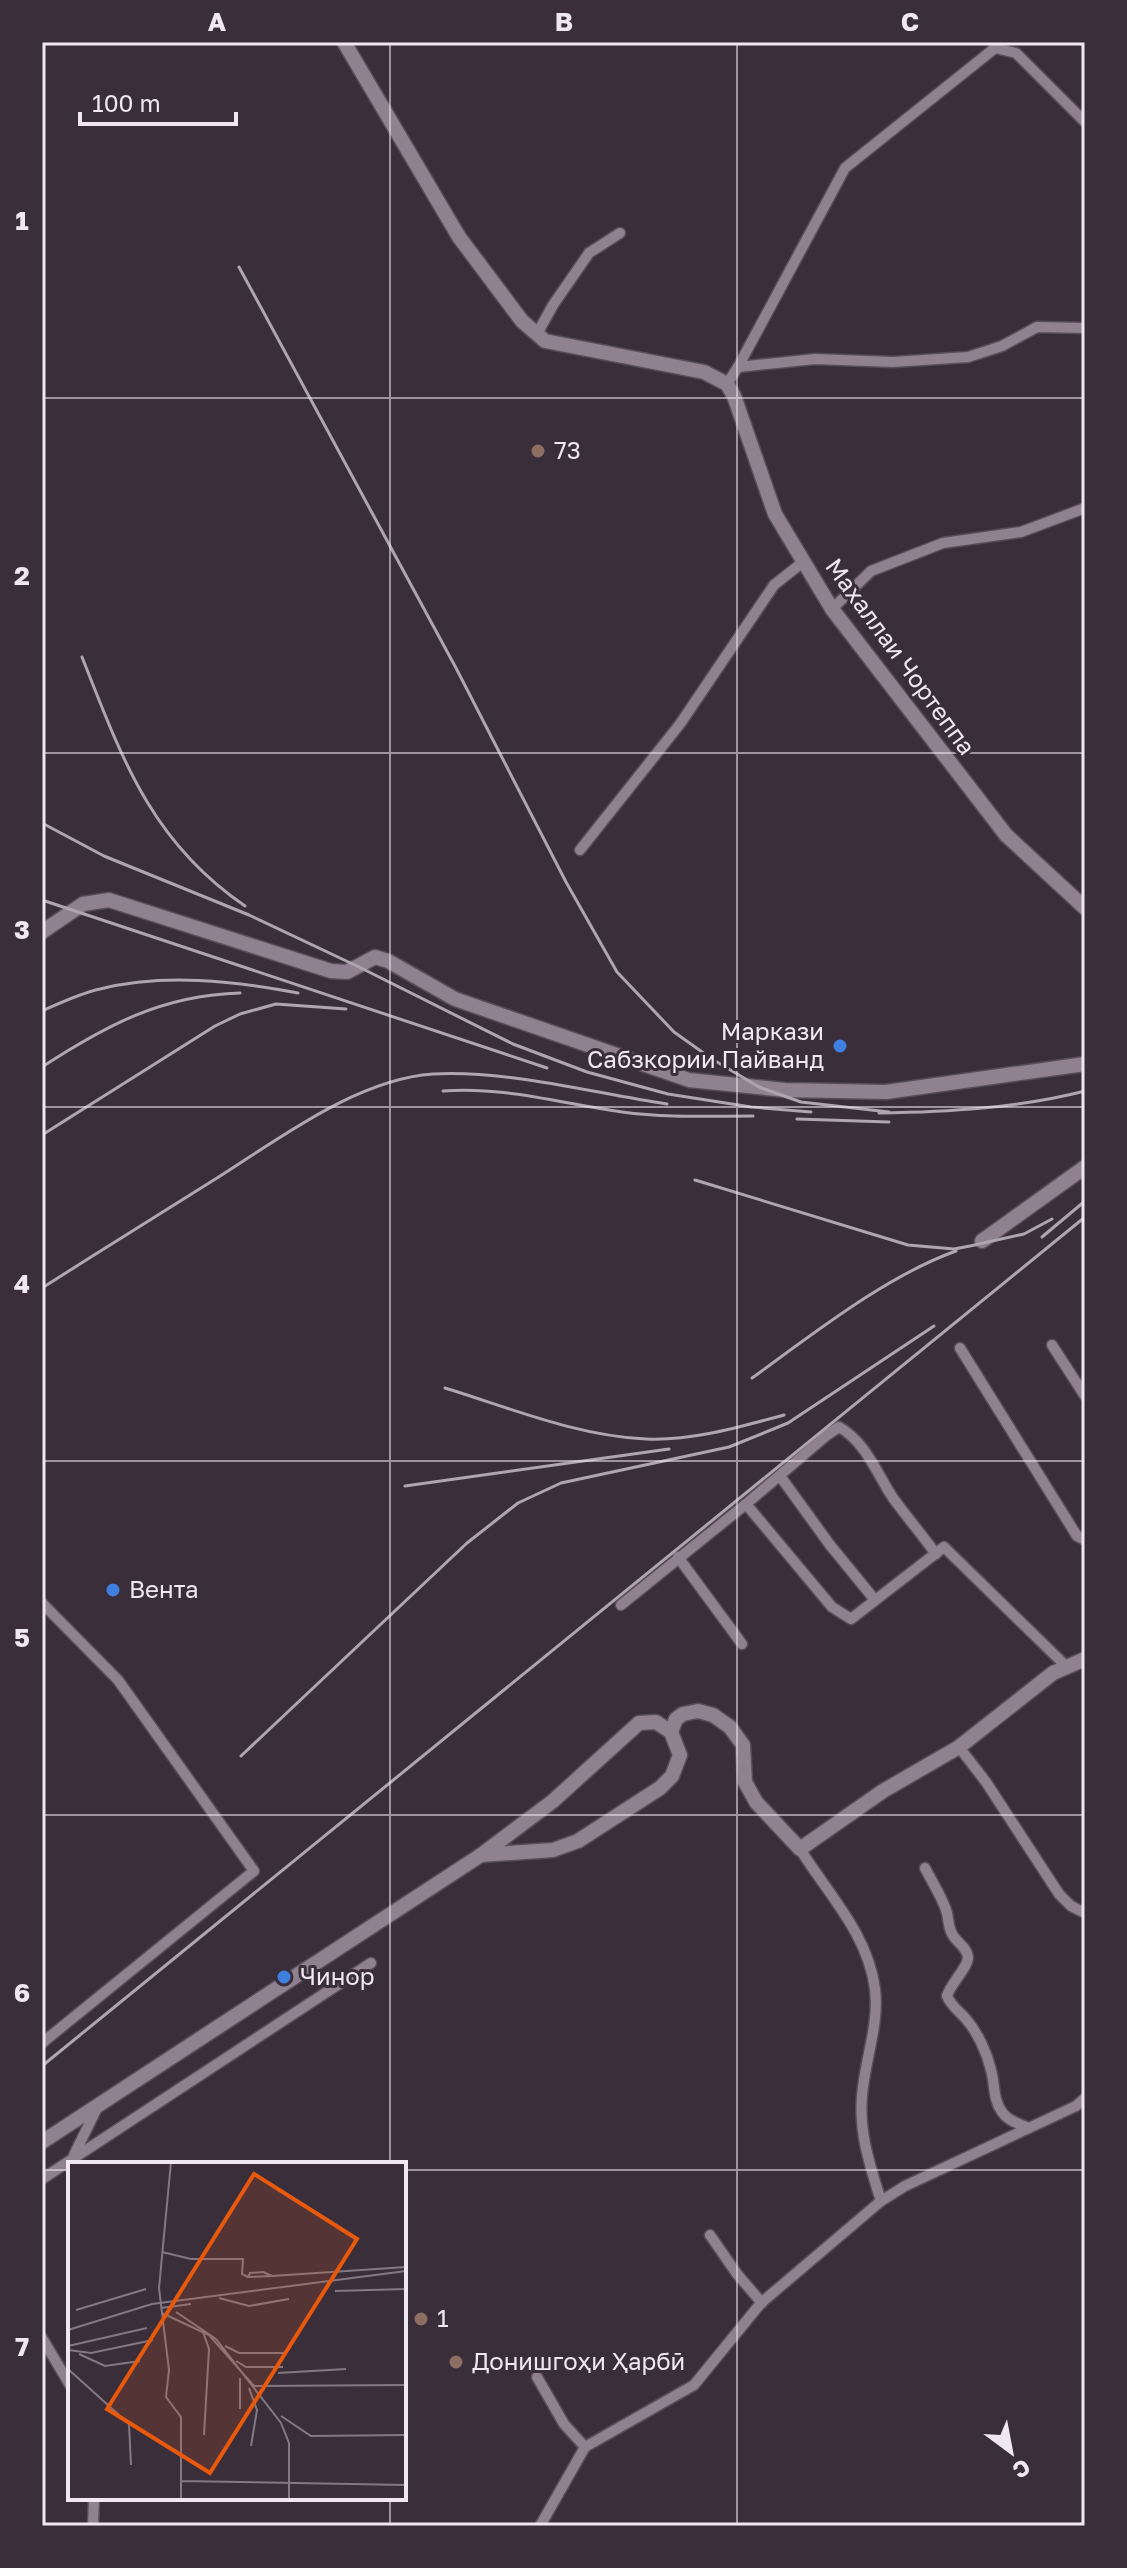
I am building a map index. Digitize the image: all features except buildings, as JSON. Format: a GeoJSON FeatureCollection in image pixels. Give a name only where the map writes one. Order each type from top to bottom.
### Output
{"type":"FeatureCollection","features":[{"type":"Feature","properties":{"kind":"street"},"geometry":{"type":"LineString","coordinates":[[344,42],[459,237],[513,310],[537,334],[545,341],[704,372],[727,384],[845,168],[995,48],[1016,53],[1085,122]]}},
{"type":"Feature","properties":{"kind":"street"},"geometry":{"type":"LineString","coordinates":[[537,334],[589,253],[620,233]]}},
{"type":"Feature","properties":{"kind":"street"},"geometry":{"type":"LineString","coordinates":[[738,367],[815,359],[893,362],[968,357],[1002,346],[1037,327],[1085,328]]}},
{"type":"Feature","properties":{"kind":"street","name":"Махаллаи Чортеппа"},"geometry":{"type":"LineString","coordinates":[[727,384],[743,419],[775,514],[832,609],[1006,835],[1085,908]]}},
{"type":"Feature","properties":{"kind":"street"},"geometry":{"type":"LineString","coordinates":[[832,609],[871,571],[943,543],[1021,532],[1085,508]]}},
{"type":"Feature","properties":{"kind":"street"},"geometry":{"type":"LineString","coordinates":[[580,850],[680,724],[774,585],[803,562]]}},
{"type":"Feature","properties":{"kind":"street"},"geometry":{"type":"LineString","coordinates":[[42,932],[83,904],[109,900],[331,971],[347,972],[375,957],[388,961],[455,999],[689,1080],[785,1090],[886,1092],[1085,1064]]}},
{"type":"Feature","properties":{"kind":"street"},"geometry":{"type":"LineString","coordinates":[[982,1241],[1085,1167]]}},
{"type":"Feature","properties":{"kind":"street"},"geometry":{"type":"LineString","coordinates":[[1052,1345],[1085,1396]]}},
{"type":"Feature","properties":{"kind":"street"},"geometry":{"type":"LineString","coordinates":[[960,1348],[1077,1536],[1085,1540]]}},
{"type":"Feature","properties":{"kind":"street"},"geometry":{"type":"LineString","coordinates":[[621,1605],[839,1427],[848,1432],[863,1450],[881,1474],[891,1495],[936,1554]]}},
{"type":"Feature","properties":{"kind":"street"},"geometry":{"type":"LineString","coordinates":[[780,1476],[875,1600]]}},
{"type":"Feature","properties":{"kind":"street"},"geometry":{"type":"LineString","coordinates":[[746,1504],[832,1607],[851,1619],[944,1547],[1067,1667]]}},
{"type":"Feature","properties":{"kind":"street"},"geometry":{"type":"LineString","coordinates":[[678,1557],[742,1644]]}},
{"type":"Feature","properties":{"kind":"street"},"geometry":{"type":"LineString","coordinates":[[42,1603],[118,1680],[254,1871],[42,2043]]}},
{"type":"Feature","properties":{"kind":"street"},"geometry":{"type":"LineString","coordinates":[[800,1849],[883,1791],[959,1747],[1053,1673],[1085,1659]]}},
{"type":"Feature","properties":{"kind":"street"},"geometry":{"type":"LineString","coordinates":[[671,1732],[676,1719],[698,1711],[713,1715],[730,1727],[743,1745],[745,1782],[756,1802],[800,1849],[851,1922],[867,1957],[875,1987],[876,2013],[862,2088],[861,2120],[867,2157],[881,2201]]}},
{"type":"Feature","properties":{"kind":"street"},"geometry":{"type":"LineString","coordinates":[[42,2142],[481,1855],[553,1801],[639,1723],[656,1722],[671,1732],[680,1755],[672,1776],[660,1788],[578,1841],[553,1850],[481,1855]]}},
{"type":"Feature","properties":{"kind":"street"},"geometry":{"type":"LineString","coordinates":[[959,1747],[986,1782],[1059,1894],[1071,1906],[1085,1913]]}},
{"type":"Feature","properties":{"kind":"street"},"geometry":{"type":"LineString","coordinates":[[925,1868],[947,1913],[948,1927],[968,1956],[967,1963],[949,1987],[947,1996],[979,2039],[991,2069],[997,2103],[1002,2113],[1029,2128]]}},
{"type":"Feature","properties":{"kind":"street"},"geometry":{"type":"LineString","coordinates":[[42,2179],[371,1963]]}},
{"type":"Feature","properties":{"kind":"street"},"geometry":{"type":"LineString","coordinates":[[540,2526],[585,2447],[694,2385],[762,2303],[881,2201],[905,2186],[1076,2106],[1085,2098]]}},
{"type":"Feature","properties":{"kind":"street"},"geometry":{"type":"LineString","coordinates":[[73,2157],[99,2103]]}},
{"type":"Feature","properties":{"kind":"street"},"geometry":{"type":"LineString","coordinates":[[710,2235],[762,2303]]}},
{"type":"Feature","properties":{"kind":"street"},"geometry":{"type":"LineString","coordinates":[[42,2338],[68,2382]]}},
{"type":"Feature","properties":{"kind":"street"},"geometry":{"type":"LineString","coordinates":[[537,2377],[564,2424],[585,2447]]}},
{"type":"Feature","properties":{"kind":"street"},"geometry":{"type":"LineString","coordinates":[[93,2526],[94,2500]]}},
{"type":"Feature","properties":{"kind":"railway"},"geometry":{"type":"LineString","coordinates":[[239,267],[456,668],[566,882],[617,972],[674,1032],[759,1087],[801,1102],[889,1112]]}},
{"type":"Feature","properties":{"kind":"railway"},"geometry":{"type":"LineString","coordinates":[[82,657],[126,763],[163,826],[213,881],[245,906]]}},
{"type":"Feature","properties":{"kind":"railway"},"geometry":{"type":"LineString","coordinates":[[42,823],[104,856],[249,915],[513,1044],[587,1072],[668,1094],[751,1107],[811,1112]]}},
{"type":"Feature","properties":{"kind":"railway"},"geometry":{"type":"LineString","coordinates":[[42,900],[547,1068]]}},
{"type":"Feature","properties":{"kind":"railway"},"geometry":{"type":"LineString","coordinates":[[42,1011],[93,991],[149,981],[224,982],[298,993]]}},
{"type":"Feature","properties":{"kind":"railway"},"geometry":{"type":"LineString","coordinates":[[42,1067],[135,1015],[185,1000],[240,993]]}},
{"type":"Feature","properties":{"kind":"railway"},"geometry":{"type":"LineString","coordinates":[[42,1135],[215,1026],[240,1014],[276,1004],[346,1009]]}},
{"type":"Feature","properties":{"kind":"railway"},"geometry":{"type":"LineString","coordinates":[[42,1288],[320,1113],[376,1087],[404,1078],[433,1074],[492,1075],[667,1104]]}},
{"type":"Feature","properties":{"kind":"railway"},"geometry":{"type":"LineString","coordinates":[[443,1091],[510,1093],[638,1114],[753,1116]]}},
{"type":"Feature","properties":{"kind":"railway"},"geometry":{"type":"LineString","coordinates":[[879,1113],[983,1108],[1085,1091]]}},
{"type":"Feature","properties":{"kind":"railway"},"geometry":{"type":"LineString","coordinates":[[797,1119],[889,1122]]}},
{"type":"Feature","properties":{"kind":"railway"},"geometry":{"type":"LineString","coordinates":[[695,1180],[908,1245],[954,1249],[1024,1234],[1052,1219]]}},
{"type":"Feature","properties":{"kind":"railway"},"geometry":{"type":"LineString","coordinates":[[1042,1237],[1085,1201]]}},
{"type":"Feature","properties":{"kind":"railway"},"geometry":{"type":"LineString","coordinates":[[42,2066],[1085,1217]]}},
{"type":"Feature","properties":{"kind":"railway"},"geometry":{"type":"LineString","coordinates":[[752,1378],[877,1291],[903,1275],[956,1251]]}},
{"type":"Feature","properties":{"kind":"railway"},"geometry":{"type":"LineString","coordinates":[[241,1756],[467,1543],[518,1503],[561,1483],[729,1447],[788,1423],[934,1326]]}},
{"type":"Feature","properties":{"kind":"railway"},"geometry":{"type":"LineString","coordinates":[[445,1388],[569,1427],[620,1437],[664,1439],[698,1435],[784,1415]]}},
{"type":"Feature","properties":{"kind":"railway"},"geometry":{"type":"LineString","coordinates":[[405,1486],[669,1449]]}},
{"type":"Feature","properties":{"kind":"place","name":"73"},"geometry":{"type":"Point","coordinates":[538,451]}},
{"type":"Feature","properties":{"kind":"place","name":"Маркази Сабзкории Пайванд"},"geometry":{"type":"Point","coordinates":[840,1046]}},
{"type":"Feature","properties":{"kind":"place","name":"Вента"},"geometry":{"type":"Point","coordinates":[113,1590]}},
{"type":"Feature","properties":{"kind":"place","name":"Чинор"},"geometry":{"type":"Point","coordinates":[284,1977]}},
{"type":"Feature","properties":{"kind":"place","name":"1"},"geometry":{"type":"Point","coordinates":[421,2319]}},
{"type":"Feature","properties":{"kind":"place","name":"Донишгоҳи Ҳарбӣ"},"geometry":{"type":"Point","coordinates":[456,2362]}}]}
